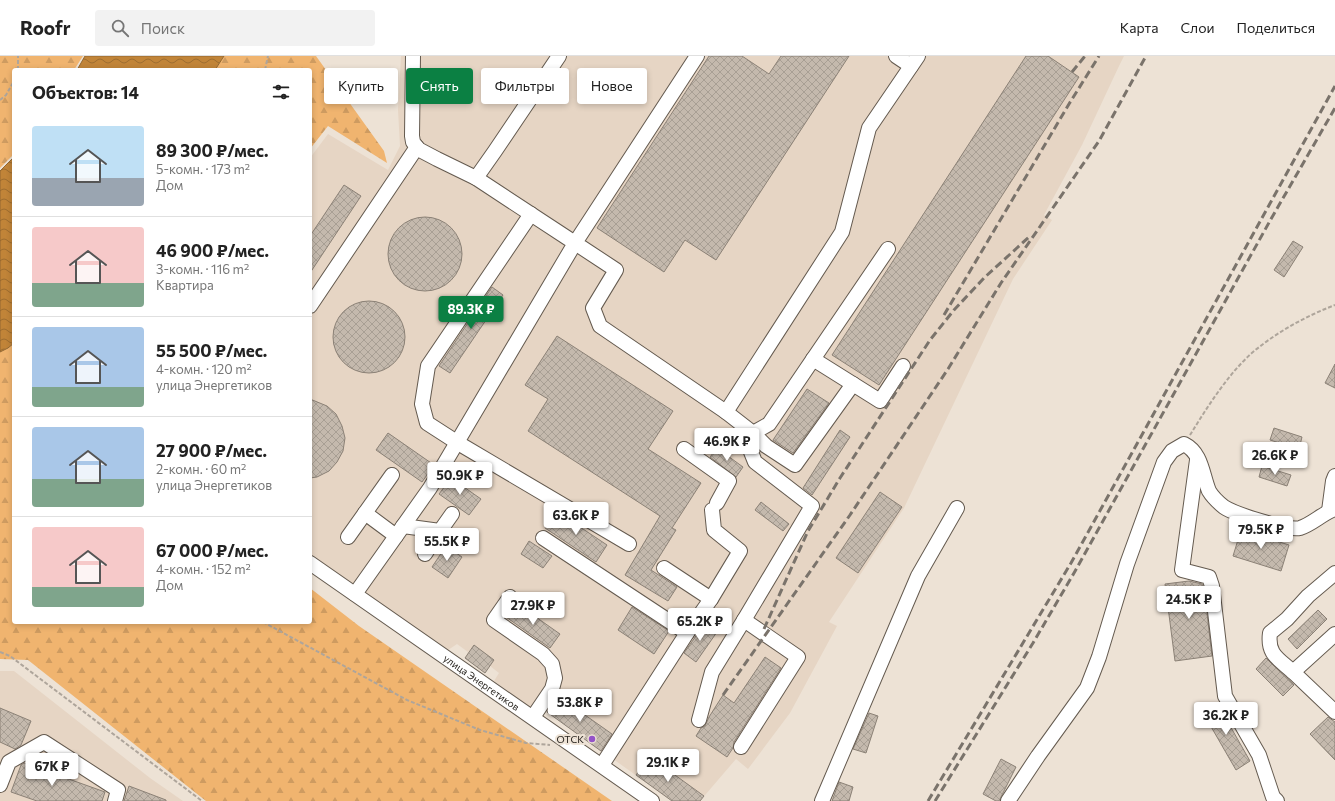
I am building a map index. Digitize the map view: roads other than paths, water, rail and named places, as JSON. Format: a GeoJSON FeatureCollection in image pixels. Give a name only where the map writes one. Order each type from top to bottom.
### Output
{"type":"FeatureCollection","features":[{"type":"Feature","properties":{"kind":"street"},"geometry":{"type":"LineString","coordinates":[[413,56],[413,142],[417,147],[437,159],[476,178],[616,270],[593,308],[600,326],[726,412],[753,433],[766,446],[795,465],[853,384]]}},
{"type":"Feature","properties":{"kind":"street"},"geometry":{"type":"LineString","coordinates":[[476,178],[559,56]]}},
{"type":"Feature","properties":{"kind":"street"},"geometry":{"type":"LineString","coordinates":[[355,594],[430,488],[575,243],[697,56]]}},
{"type":"Feature","properties":{"kind":"street"},"geometry":{"type":"LineString","coordinates":[[726,412],[842,232],[869,128],[914,61],[896,56]]}},
{"type":"Feature","properties":{"kind":"street"},"geometry":{"type":"LineString","coordinates":[[312,303],[417,147]]}},
{"type":"Feature","properties":{"kind":"street"},"geometry":{"type":"LineString","coordinates":[[531,214],[428,366],[422,404],[427,423],[458,443],[629,544]]}},
{"type":"Feature","properties":{"kind":"street"},"geometry":{"type":"LineString","coordinates":[[753,433],[769,424],[888,249]]}},
{"type":"Feature","properties":{"kind":"street"},"geometry":{"type":"LineString","coordinates":[[813,359],[880,401],[903,366]]}},
{"type":"Feature","properties":{"kind":"street"},"geometry":{"type":"LineString","coordinates":[[699,720],[712,672],[812,506],[755,462],[751,452],[753,433]]}},
{"type":"Feature","properties":{"kind":"street"},"geometry":{"type":"LineString","coordinates":[[1008,801],[1087,688],[1099,657],[1127,564],[1164,462],[1172,451],[1184,444],[1192,448],[1198,456],[1210,492],[1223,506],[1238,514],[1291,528],[1301,528],[1332,510],[1333,481],[1335,476]]}},
{"type":"Feature","properties":{"kind":"street"},"geometry":{"type":"LineString","coordinates":[[602,765],[711,599],[740,551],[714,530],[715,506],[729,481],[684,449]]}},
{"type":"Feature","properties":{"kind":"street"},"geometry":{"type":"LineString","coordinates":[[1198,456],[1182,570],[1209,577],[1212,586],[1225,696],[1259,755],[1273,797],[1277,801]]}},
{"type":"Feature","properties":{"kind":"street"},"geometry":{"type":"LineString","coordinates":[[348,537],[392,474]]}},
{"type":"Feature","properties":{"kind":"street"},"geometry":{"type":"LineString","coordinates":[[822,801],[918,576],[957,508]]}},
{"type":"Feature","properties":{"kind":"street"},"geometry":{"type":"LineString","coordinates":[[365,513],[400,531],[440,531]]}},
{"type":"Feature","properties":{"kind":"street"},"geometry":{"type":"LineString","coordinates":[[425,554],[452,514]]}},
{"type":"Feature","properties":{"kind":"street"},"geometry":{"type":"LineString","coordinates":[[543,538],[687,634]]}},
{"type":"Feature","properties":{"kind":"street","name":"улица Энергетиков"},"geometry":{"type":"LineString","coordinates":[[312,565],[533,717],[652,801]]}},
{"type":"Feature","properties":{"kind":"street"},"geometry":{"type":"LineString","coordinates":[[664,568],[711,599]]}},
{"type":"Feature","properties":{"kind":"street"},"geometry":{"type":"LineString","coordinates":[[1335,573],[1308,596],[1287,619],[1270,633],[1269,644],[1274,656],[1294,672],[1335,712]]}},
{"type":"Feature","properties":{"kind":"street"},"geometry":{"type":"LineString","coordinates":[[510,597],[494,620],[543,654],[552,664],[555,678],[552,689],[533,717]]}},
{"type":"Feature","properties":{"kind":"street"},"geometry":{"type":"LineString","coordinates":[[741,747],[798,657],[744,620]]}},
{"type":"Feature","properties":{"kind":"street"},"geometry":{"type":"LineString","coordinates":[[1294,672],[1335,634]]}},
{"type":"Feature","properties":{"kind":"street"},"geometry":{"type":"LineString","coordinates":[[0,785],[9,762],[44,742],[118,790],[115,801]]}},
{"type":"Feature","properties":{"kind":"water"},"geometry":{"type":"Polygon","coordinates":[[[85,56],[224,56],[216,68],[78,68],[85,56]]]}},
{"type":"Feature","properties":{"kind":"water"},"geometry":{"type":"Polygon","coordinates":[[[12,159],[12,345],[0,352],[0,171],[12,159]]]}},
{"type":"Feature","properties":{"kind":"railway"},"geometry":{"type":"LineString","coordinates":[[1072,72],[1085,56]]}},
{"type":"Feature","properties":{"kind":"railway"},"geometry":{"type":"LineString","coordinates":[[944,315],[1099,56]]}},
{"type":"Feature","properties":{"kind":"railway"},"geometry":{"type":"LineString","coordinates":[[723,695],[850,515],[948,369],[1001,283],[1099,141],[1146,56]]}},
{"type":"Feature","properties":{"kind":"railway"},"geometry":{"type":"LineString","coordinates":[[928,801],[1071,563],[1335,86]]}},
{"type":"Feature","properties":{"kind":"railway"},"geometry":{"type":"LineString","coordinates":[[935,801],[1033,643],[1074,573],[1271,219],[1335,108]]}},
{"type":"Feature","properties":{"kind":"railway"},"geometry":{"type":"LineString","coordinates":[[764,629],[808,531],[840,478],[930,340],[954,310],[985,277],[1029,237]]}},
{"type":"Feature","properties":{"kind":"place","name":"ОТСК"},"geometry":{"type":"Point","coordinates":[592,739]}}]}
